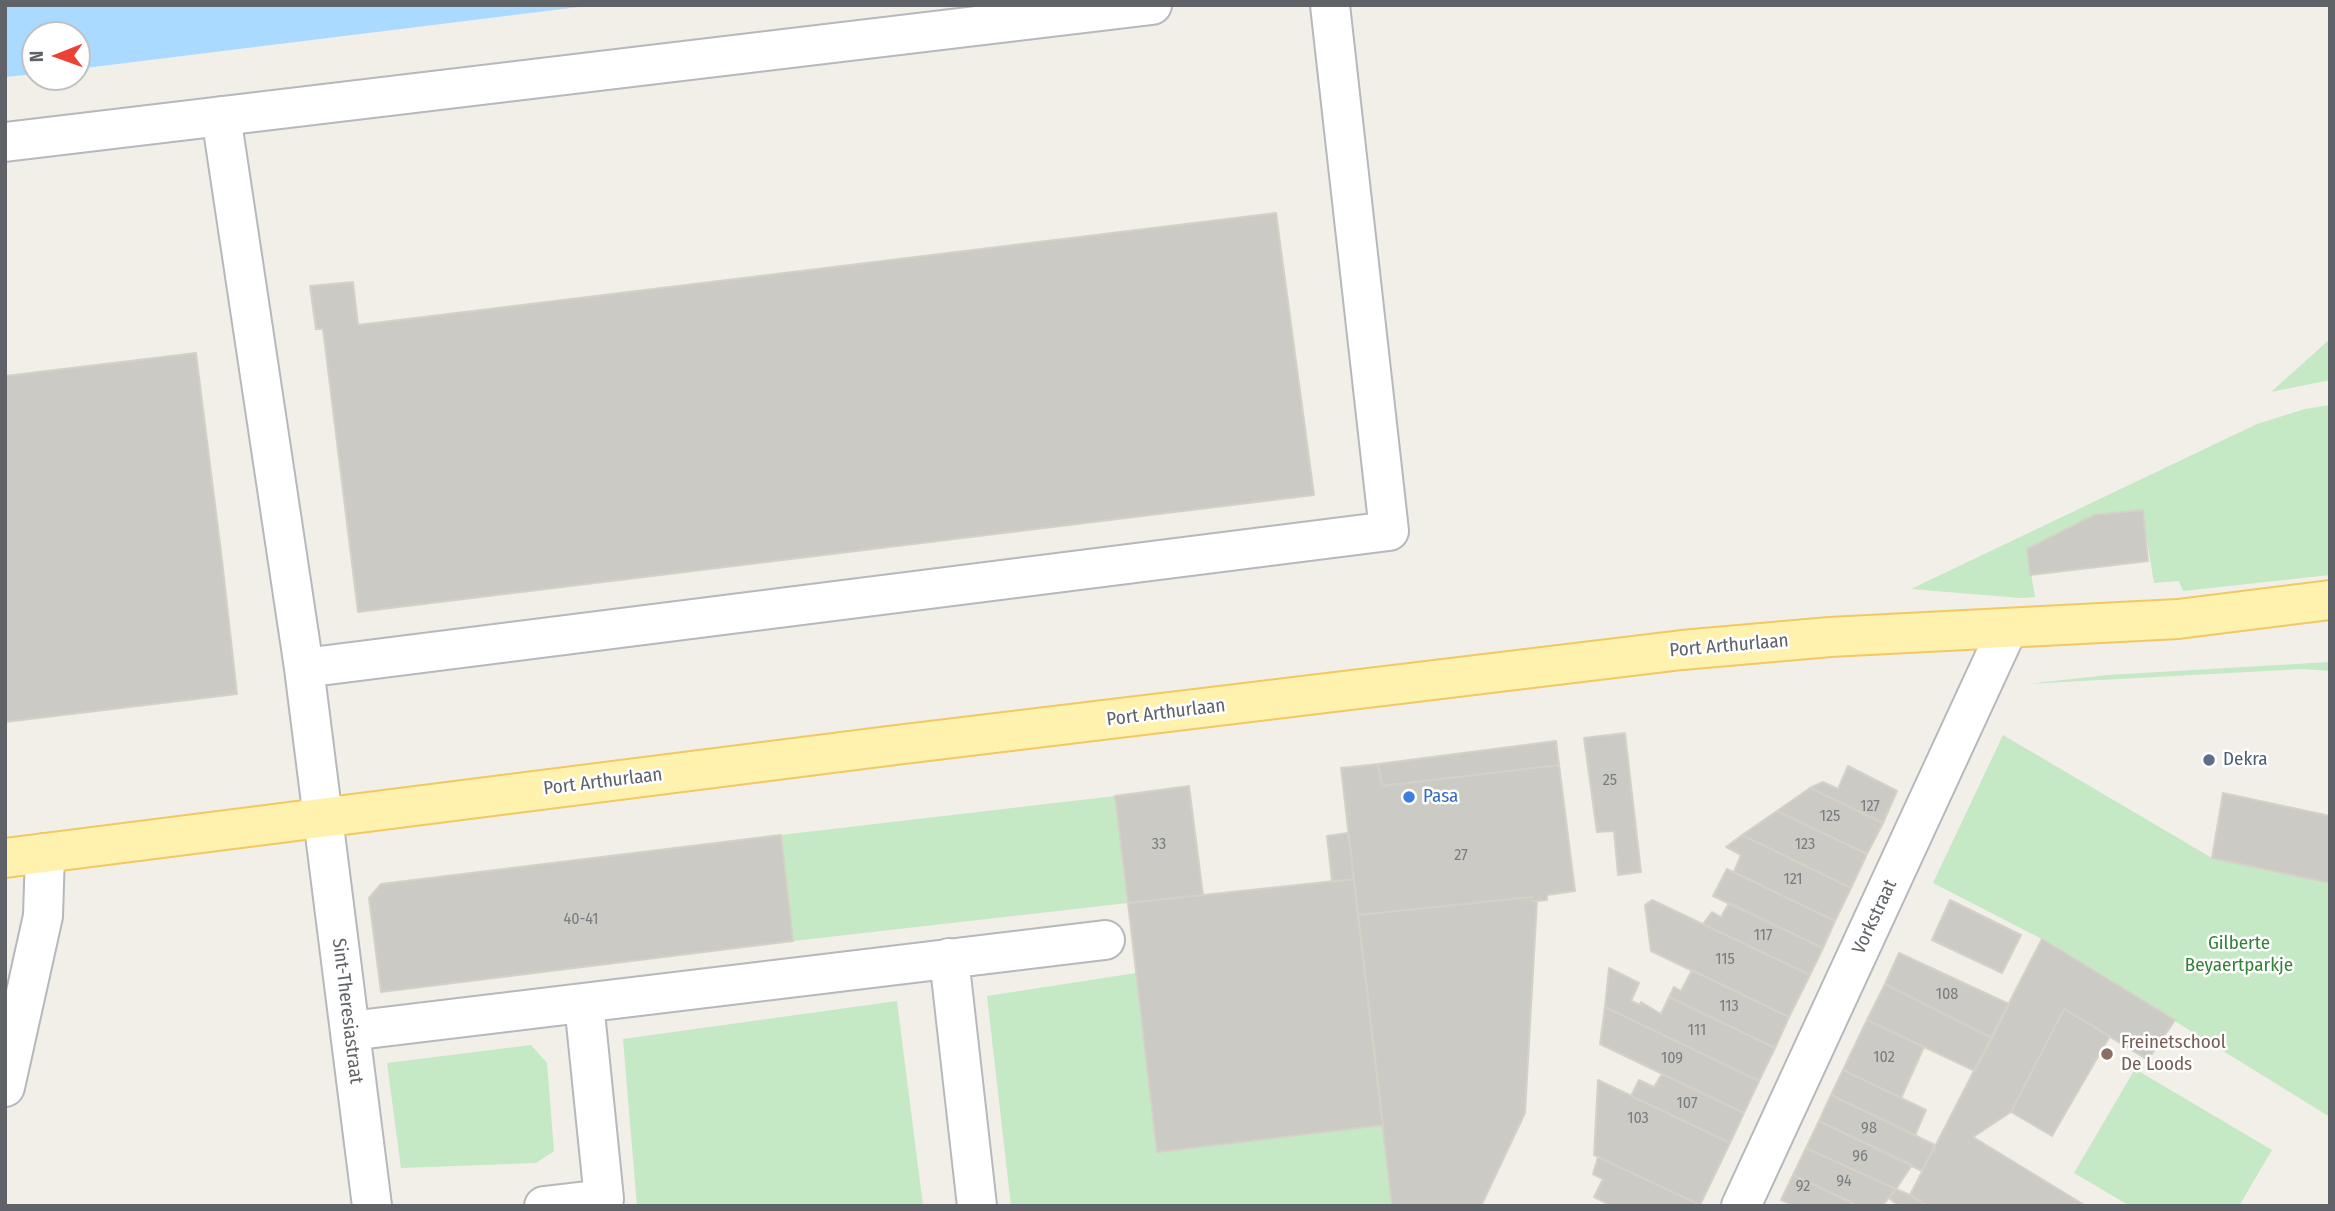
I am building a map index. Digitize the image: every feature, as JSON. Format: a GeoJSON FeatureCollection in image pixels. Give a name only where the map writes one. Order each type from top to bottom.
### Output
{"type":"FeatureCollection","features":[{"type":"Feature","properties":{"kind":"main road","name":"Port Arthurlaan"},"geometry":{"type":"LineString","coordinates":[[5,858],[1682,650],[1830,637],[2178,619],[2330,600]]}},
{"type":"Feature","properties":{"kind":"street"},"geometry":{"type":"LineString","coordinates":[[5,142],[1152,5]]}},
{"type":"Feature","properties":{"kind":"street"},"geometry":{"type":"LineString","coordinates":[[304,668],[1389,531],[1331,5]]}},
{"type":"Feature","properties":{"kind":"street","name":"Sint-Theresiastraat"},"geometry":{"type":"LineString","coordinates":[[221,116],[304,668],[372,1206]]}},
{"type":"Feature","properties":{"kind":"street","name":"Vorkstraat"},"geometry":{"type":"LineString","coordinates":[[1741,1206],[2008,628]]}},
{"type":"Feature","properties":{"kind":"street"},"geometry":{"type":"LineString","coordinates":[[5,1087],[43,916],[46,853]]}},
{"type":"Feature","properties":{"kind":"street"},"geometry":{"type":"LineString","coordinates":[[350,1031],[1105,940]]}},
{"type":"Feature","properties":{"kind":"street"},"geometry":{"type":"LineString","coordinates":[[949,958],[977,1206]]}},
{"type":"Feature","properties":{"kind":"street"},"geometry":{"type":"LineString","coordinates":[[544,1206],[604,1199],[584,1003]]}},
{"type":"Feature","properties":{"kind":"green space"},"geometry":{"type":"Polygon","coordinates":[[[2330,339],[2330,380],[2271,392],[2330,339]]]}},
{"type":"Feature","properties":{"kind":"green space"},"geometry":{"type":"Polygon","coordinates":[[[2330,405],[2330,575],[2183,591],[2179,581],[2154,583],[2142,510],[2094,515],[2027,549],[2035,597],[1911,589],[2257,424],[2305,409],[2330,405]]]}},
{"type":"Feature","properties":{"kind":"green space"},"geometry":{"type":"Polygon","coordinates":[[[2330,662],[2330,671],[2303,669],[2027,684],[2108,675],[2330,662]]]}},
{"type":"Feature","properties":{"kind":"green space","name":"Gilberte Beyaertparkje"},"geometry":{"type":"Polygon","coordinates":[[[2003,735],[2212,858],[2330,883],[2330,1117],[2042,939],[1933,883],[2003,735]]]}},
{"type":"Feature","properties":{"kind":"green space"},"geometry":{"type":"Polygon","coordinates":[[[1115,796],[1128,903],[793,941],[781,835],[1115,796]]]}},
{"type":"Feature","properties":{"kind":"green space"},"geometry":{"type":"Polygon","coordinates":[[[1136,973],[1157,1152],[1383,1125],[1392,1206],[1011,1206],[987,996],[1136,973]]]}},
{"type":"Feature","properties":{"kind":"green space"},"geometry":{"type":"Polygon","coordinates":[[[897,1001],[923,1206],[637,1206],[623,1039],[897,1001]]]}},
{"type":"Feature","properties":{"kind":"green space"},"geometry":{"type":"Polygon","coordinates":[[[531,1045],[547,1063],[554,1151],[536,1163],[401,1168],[387,1063],[531,1045]]]}},
{"type":"Feature","properties":{"kind":"green space"},"geometry":{"type":"Polygon","coordinates":[[[2135,1069],[2272,1150],[2239,1206],[2130,1206],[2074,1173],[2135,1069]]]}},
{"type":"Feature","properties":{"kind":"water"},"geometry":{"type":"Polygon","coordinates":[[[5,5],[595,5],[91,67],[91,21],[21,21],[21,75],[5,77],[5,5]]]}},
{"type":"Feature","properties":{"kind":"building"},"geometry":{"type":"Polygon","coordinates":[[[1276,213],[1314,495],[358,612],[323,329],[316,329],[310,286],[353,282],[358,325],[1276,213]]]}},
{"type":"Feature","properties":{"kind":"building"},"geometry":{"type":"Polygon","coordinates":[[[196,353],[237,694],[5,722],[5,376],[196,353]]]}},
{"type":"Feature","properties":{"kind":"building"},"geometry":{"type":"Polygon","coordinates":[[[2143,510],[2148,561],[2030,575],[2027,549],[2094,515],[2143,510]]]}},
{"type":"Feature","properties":{"kind":"building"},"geometry":{"type":"Polygon","coordinates":[[[1625,733],[1641,872],[1618,875],[1614,831],[1597,832],[1584,738],[1625,733]]]}},
{"type":"Feature","properties":{"kind":"building"},"geometry":{"type":"Polygon","coordinates":[[[1556,741],[1559,765],[1382,786],[1378,764],[1556,741]]]}},
{"type":"Feature","properties":{"kind":"building"},"geometry":{"type":"Polygon","coordinates":[[[1378,764],[1382,786],[1559,765],[1575,891],[1547,895],[1547,900],[1533,901],[1532,897],[1358,915],[1341,768],[1378,764]]]}},
{"type":"Feature","properties":{"kind":"building"},"geometry":{"type":"Polygon","coordinates":[[[1848,766],[1897,791],[1883,823],[1810,788],[1823,782],[1838,789],[1848,766]]]}},
{"type":"Feature","properties":{"kind":"building"},"geometry":{"type":"Polygon","coordinates":[[[1189,786],[1203,895],[1128,903],[1115,796],[1189,786]]]}},
{"type":"Feature","properties":{"kind":"building"},"geometry":{"type":"Polygon","coordinates":[[[1810,788],[1883,823],[1867,854],[1777,811],[1810,788]]]}},
{"type":"Feature","properties":{"kind":"building"},"geometry":{"type":"Polygon","coordinates":[[[2223,793],[2330,816],[2330,883],[2212,858],[2223,793]]]}},
{"type":"Feature","properties":{"kind":"building"},"geometry":{"type":"Polygon","coordinates":[[[1777,811],[1867,854],[1851,888],[1742,835],[1777,811]]]}},
{"type":"Feature","properties":{"kind":"building"},"geometry":{"type":"Polygon","coordinates":[[[1348,833],[1354,879],[1332,882],[1327,836],[1348,833]]]}},
{"type":"Feature","properties":{"kind":"building"},"geometry":{"type":"Polygon","coordinates":[[[781,835],[793,941],[381,992],[369,898],[381,884],[781,835]]]}},
{"type":"Feature","properties":{"kind":"building"},"geometry":{"type":"Polygon","coordinates":[[[1742,835],[1851,888],[1835,921],[1734,872],[1741,855],[1726,847],[1742,835]]]}},
{"type":"Feature","properties":{"kind":"building"},"geometry":{"type":"Polygon","coordinates":[[[1727,869],[1835,921],[1823,948],[1713,896],[1727,869]]]}},
{"type":"Feature","properties":{"kind":"building"},"geometry":{"type":"Polygon","coordinates":[[[1354,879],[1383,1125],[1157,1152],[1128,903],[1354,879]]]}},
{"type":"Feature","properties":{"kind":"building"},"geometry":{"type":"Polygon","coordinates":[[[1532,897],[1533,901],[1537,901],[1525,1113],[1481,1206],[1392,1206],[1358,915],[1532,897]]]}},
{"type":"Feature","properties":{"kind":"building"},"geometry":{"type":"Polygon","coordinates":[[[1652,900],[1810,975],[1789,1017],[1651,951],[1645,905],[1652,900]]]}},
{"type":"Feature","properties":{"kind":"building"},"geometry":{"type":"Polygon","coordinates":[[[1950,900],[2021,935],[2002,973],[1932,940],[1950,900]]]}},
{"type":"Feature","properties":{"kind":"building"},"geometry":{"type":"Polygon","coordinates":[[[1729,903],[1823,948],[1810,975],[1703,924],[1712,912],[1721,917],[1729,903]]]}},
{"type":"Feature","properties":{"kind":"building"},"geometry":{"type":"Polygon","coordinates":[[[2042,939],[2175,1020],[2148,1060],[2064,1009],[2011,1112],[1973,1137],[2086,1206],[1928,1206],[1910,1195],[2042,939]]]}},
{"type":"Feature","properties":{"kind":"building"},"geometry":{"type":"Polygon","coordinates":[[[1899,953],[2009,1004],[1992,1038],[1885,984],[1899,953]]]}},
{"type":"Feature","properties":{"kind":"building"},"geometry":{"type":"Polygon","coordinates":[[[1609,968],[1639,983],[1631,1001],[1640,1005],[1641,1002],[1661,1014],[1669,997],[1775,1048],[1759,1081],[1605,1007],[1609,968]]]}},
{"type":"Feature","properties":{"kind":"building"},"geometry":{"type":"Polygon","coordinates":[[[1692,970],[1789,1017],[1775,1048],[1669,997],[1674,987],[1681,991],[1692,970]]]}},
{"type":"Feature","properties":{"kind":"building"},"geometry":{"type":"Polygon","coordinates":[[[1885,984],[1992,1038],[1975,1071],[1867,1020],[1885,984]]]}},
{"type":"Feature","properties":{"kind":"building"},"geometry":{"type":"Polygon","coordinates":[[[1605,1007],[1759,1081],[1744,1113],[1600,1044],[1605,1007]]]}},
{"type":"Feature","properties":{"kind":"building"},"geometry":{"type":"Polygon","coordinates":[[[2064,1009],[2110,1036],[2052,1136],[2011,1112],[2064,1009]]]}},
{"type":"Feature","properties":{"kind":"building"},"geometry":{"type":"Polygon","coordinates":[[[1867,1020],[1924,1047],[1901,1098],[1843,1070],[1867,1020]]]}},
{"type":"Feature","properties":{"kind":"building"},"geometry":{"type":"Polygon","coordinates":[[[1843,1070],[1926,1110],[1915,1135],[1831,1095],[1843,1070]]]}},
{"type":"Feature","properties":{"kind":"building"},"geometry":{"type":"Polygon","coordinates":[[[1662,1074],[1744,1113],[1730,1143],[1631,1096],[1639,1080],[1654,1087],[1662,1074]]]}},
{"type":"Feature","properties":{"kind":"building"},"geometry":{"type":"Polygon","coordinates":[[[1598,1080],[1730,1143],[1700,1205],[1594,1155],[1598,1080]]]}},
{"type":"Feature","properties":{"kind":"building"},"geometry":{"type":"Polygon","coordinates":[[[1831,1095],[1935,1145],[1922,1171],[1819,1121],[1831,1095]]]}},
{"type":"Feature","properties":{"kind":"building"},"geometry":{"type":"Polygon","coordinates":[[[1819,1121],[1912,1165],[1896,1189],[1806,1148],[1819,1121]]]}},
{"type":"Feature","properties":{"kind":"building"},"geometry":{"type":"Polygon","coordinates":[[[1806,1148],[1896,1189],[1882,1206],[1859,1206],[1793,1175],[1806,1148]]]}},
{"type":"Feature","properties":{"kind":"building"},"geometry":{"type":"Polygon","coordinates":[[[1598,1157],[1700,1205],[1612,1206],[1594,1197],[1603,1179],[1593,1174],[1598,1157]]]}},
{"type":"Feature","properties":{"kind":"building"},"geometry":{"type":"Polygon","coordinates":[[[1793,1175],[1853,1203],[1851,1206],[1795,1206],[1781,1200],[1793,1175]]]}},
{"type":"Feature","properties":{"kind":"building"},"geometry":{"type":"Polygon","coordinates":[[[1896,1189],[1924,1203],[1922,1206],[1899,1206],[1889,1198],[1896,1189]]]}},
{"type":"Feature","properties":{"kind":"place","name":"Dekra"},"geometry":{"type":"Point","coordinates":[2209,760]}},
{"type":"Feature","properties":{"kind":"place","name":"Pasa"},"geometry":{"type":"Point","coordinates":[1409,797]}},
{"type":"Feature","properties":{"kind":"place","name":"Freinetschool De Loods"},"geometry":{"type":"Point","coordinates":[2107,1054]}}]}
